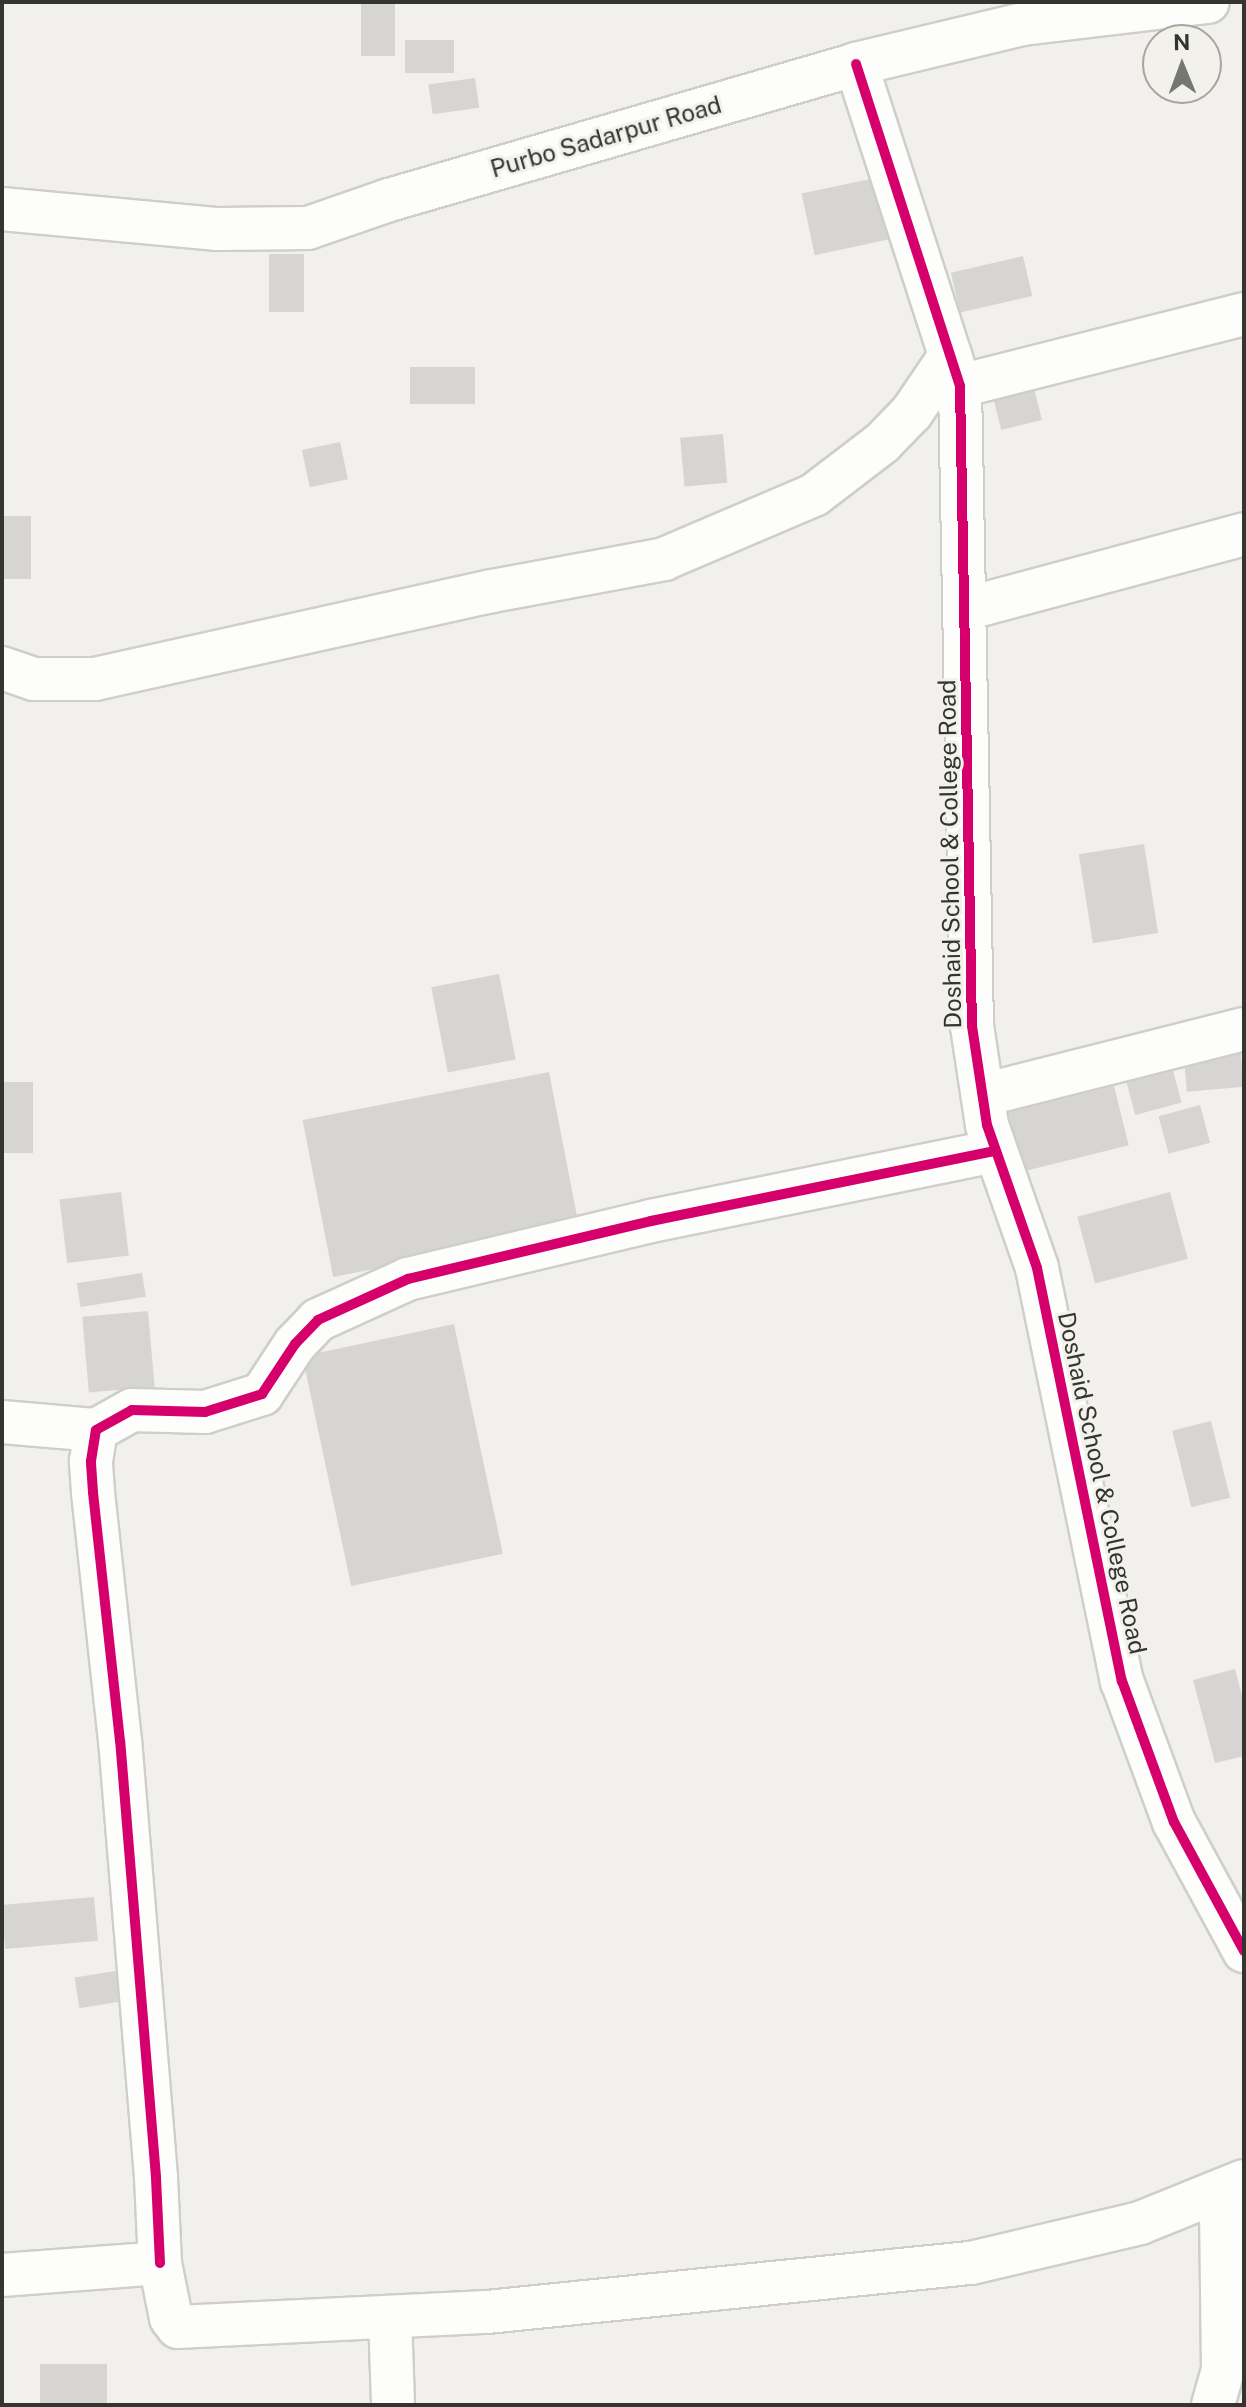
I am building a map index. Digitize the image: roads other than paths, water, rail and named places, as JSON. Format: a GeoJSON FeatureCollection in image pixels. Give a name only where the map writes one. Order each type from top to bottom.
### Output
{"type":"FeatureCollection","features":[{"type":"Feature","properties":{"kind":"street","name":"Purbo Sadarpur Road"},"geometry":{"type":"LineString","coordinates":[[2,209],[218,229],[308,228],[389,200],[1022,13],[1208,2]]}},
{"type":"Feature","properties":{"kind":"street","name":"Doshaid School & College Road"},"geometry":{"type":"LineString","coordinates":[[856,64],[955,371],[965,609],[972,1026],[994,1151],[1037,1268],[1122,1681],[1174,1822],[1244,1951]]}},
{"type":"Feature","properties":{"kind":"street"},"geometry":{"type":"LineString","coordinates":[[2,668],[34,679],[95,679],[492,591],[664,559],[814,495],[882,443],[955,371],[1244,314]]}},
{"type":"Feature","properties":{"kind":"street"},"geometry":{"type":"LineString","coordinates":[[965,609],[1244,534]]}},
{"type":"Feature","properties":{"kind":"street"},"geometry":{"type":"LineString","coordinates":[[983,1095],[1244,1029]]}},
{"type":"Feature","properties":{"kind":"street"},"geometry":{"type":"LineString","coordinates":[[2,1422],[96,1430],[132,1410],[205,1412],[262,1394],[295,1344],[318,1320],[408,1279],[651,1221],[994,1151]]}},
{"type":"Feature","properties":{"kind":"street"},"geometry":{"type":"LineString","coordinates":[[96,1430],[91,1461],[93,1492],[120,1741],[160,2263],[171,2318],[178,2327],[487,2312],[971,2263],[1140,2223],[1238,2184]]}},
{"type":"Feature","properties":{"kind":"street"},"geometry":{"type":"LineString","coordinates":[[1213,2405],[1223,2370],[1221,2217],[1238,2184]]}},
{"type":"Feature","properties":{"kind":"street"},"geometry":{"type":"LineString","coordinates":[[2,2275],[160,2263]]}},
{"type":"Feature","properties":{"kind":"street"},"geometry":{"type":"LineString","coordinates":[[390,2317],[393,2405]]}}]}
